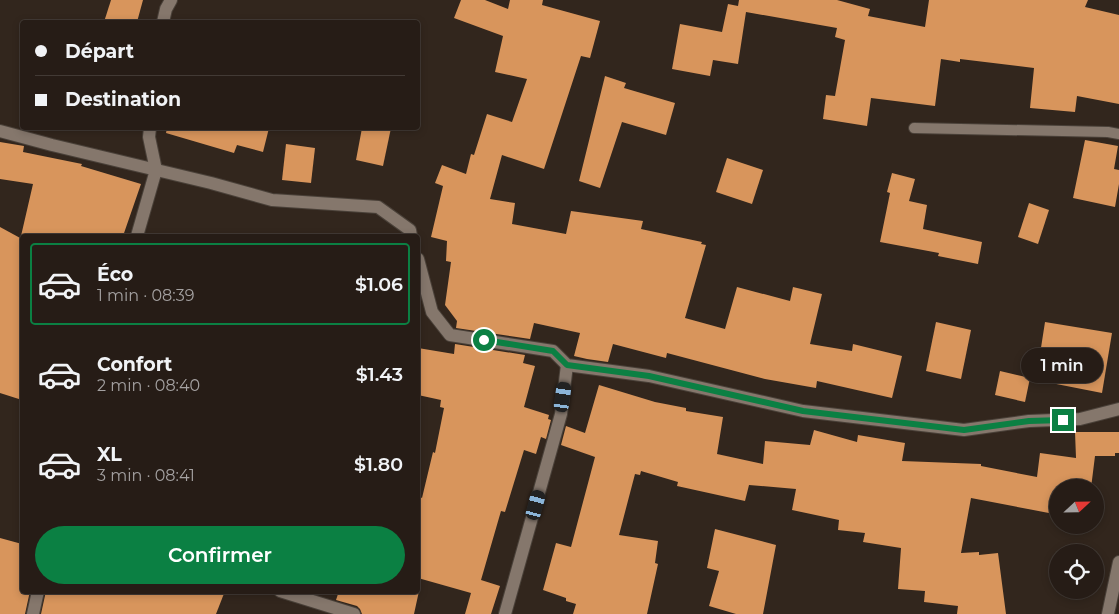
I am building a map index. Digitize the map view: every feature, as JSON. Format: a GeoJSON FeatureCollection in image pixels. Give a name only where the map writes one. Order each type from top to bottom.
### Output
{"type":"FeatureCollection","features":[{"type":"Feature","properties":{"kind":"street"},"geometry":{"type":"LineString","coordinates":[[163,20],[166,9],[171,0]]}},
{"type":"Feature","properties":{"kind":"street"},"geometry":{"type":"LineString","coordinates":[[138,234],[156,170],[149,137],[150,130]]}},
{"type":"Feature","properties":{"kind":"street"},"geometry":{"type":"LineString","coordinates":[[0,131],[272,200],[378,207],[410,230],[411,234]]}},
{"type":"Feature","properties":{"kind":"street"},"geometry":{"type":"LineString","coordinates":[[420,267],[432,312],[450,335],[553,351],[567,365],[649,376],[803,411],[964,430],[1029,421],[1080,419],[1119,409]]}},
{"type":"Feature","properties":{"kind":"street"},"geometry":{"type":"LineString","coordinates":[[505,614],[561,414],[567,365]]}},
{"type":"Feature","properties":{"kind":"street"},"geometry":{"type":"LineString","coordinates":[[1108,614],[1119,562]]}},
{"type":"Feature","properties":{"kind":"street"},"geometry":{"type":"LineString","coordinates":[[33,614],[37,594]]}},
{"type":"Feature","properties":{"kind":"street"},"geometry":{"type":"LineString","coordinates":[[290,594],[354,614]]}},
{"type":"Feature","properties":{"kind":"lane"},"geometry":{"type":"LineString","coordinates":[[914,128],[1108,132],[1119,134]]}},
{"type":"Feature","properties":{"kind":"building"},"geometry":{"type":"Polygon","coordinates":[[[111,0],[143,0],[138,20],[105,20],[111,0]]]}},
{"type":"Feature","properties":{"kind":"building"},"geometry":{"type":"Polygon","coordinates":[[[461,0],[485,0],[508,9],[510,0],[543,0],[542,5],[600,21],[590,58],[581,56],[544,169],[502,155],[490,199],[515,203],[512,224],[566,234],[571,211],[643,221],[641,229],[702,242],[701,244],[706,245],[685,318],[725,329],[737,287],[790,301],[793,287],[822,294],[810,344],[852,351],[853,344],[902,356],[892,398],[817,381],[816,388],[765,379],[667,353],[666,358],[613,344],[608,362],[587,359],[574,356],[580,333],[534,323],[530,339],[456,328],[457,321],[445,305],[451,262],[446,261],[447,241],[431,237],[443,186],[435,183],[442,165],[466,174],[471,154],[474,155],[487,114],[512,122],[527,79],[495,72],[503,36],[454,18],[461,0]]]}},
{"type":"Feature","properties":{"kind":"building"},"geometry":{"type":"Polygon","coordinates":[[[739,0],[837,0],[870,9],[868,16],[925,27],[929,0],[1088,0],[1085,7],[1119,15],[1119,104],[1077,96],[1075,112],[1030,108],[1034,68],[960,59],[960,62],[941,59],[935,106],[871,98],[867,126],[823,119],[826,95],[835,96],[845,40],[835,37],[837,28],[746,12],[738,64],[713,60],[710,76],[672,69],[680,24],[722,32],[728,4],[738,6],[739,0]]]}},
{"type":"Feature","properties":{"kind":"building"},"geometry":{"type":"Polygon","coordinates":[[[605,76],[626,83],[624,88],[675,103],[666,135],[622,122],[600,188],[579,181],[605,76]]]}},
{"type":"Feature","properties":{"kind":"building"},"geometry":{"type":"Polygon","coordinates":[[[167,130],[268,130],[263,152],[237,145],[234,153],[166,133],[167,130]]]}},
{"type":"Feature","properties":{"kind":"building"},"geometry":{"type":"Polygon","coordinates":[[[362,130],[391,130],[383,166],[356,160],[362,130]]]}},
{"type":"Feature","properties":{"kind":"building"},"geometry":{"type":"Polygon","coordinates":[[[1085,140],[1118,146],[1114,169],[1119,170],[1119,184],[1115,207],[1073,198],[1085,140]]]}},
{"type":"Feature","properties":{"kind":"building"},"geometry":{"type":"Polygon","coordinates":[[[0,142],[24,146],[23,152],[82,164],[81,166],[141,184],[124,234],[21,234],[33,184],[0,179],[0,142]]]}},
{"type":"Feature","properties":{"kind":"building"},"geometry":{"type":"Polygon","coordinates":[[[286,144],[315,148],[311,183],[282,180],[286,144]]]}},
{"type":"Feature","properties":{"kind":"building"},"geometry":{"type":"Polygon","coordinates":[[[727,158],[763,170],[752,204],[716,192],[727,158]]]}},
{"type":"Feature","properties":{"kind":"building"},"geometry":{"type":"Polygon","coordinates":[[[892,173],[915,179],[909,201],[927,205],[923,229],[982,242],[978,264],[938,256],[939,253],[880,242],[890,193],[887,192],[892,173]]]}},
{"type":"Feature","properties":{"kind":"building"},"geometry":{"type":"Polygon","coordinates":[[[1029,203],[1049,210],[1038,244],[1018,237],[1029,203]]]}},
{"type":"Feature","properties":{"kind":"building"},"geometry":{"type":"Polygon","coordinates":[[[0,227],[20,238],[20,399],[0,393],[0,227]]]}},
{"type":"Feature","properties":{"kind":"building"},"geometry":{"type":"Polygon","coordinates":[[[936,322],[971,330],[961,379],[926,371],[936,322]]]}},
{"type":"Feature","properties":{"kind":"building"},"geometry":{"type":"Polygon","coordinates":[[[1045,322],[1112,333],[1102,393],[1036,380],[1045,322]]]}},
{"type":"Feature","properties":{"kind":"building"},"geometry":{"type":"Polygon","coordinates":[[[455,344],[525,355],[523,363],[535,366],[524,407],[549,415],[548,419],[551,420],[546,439],[541,437],[536,454],[524,450],[505,512],[501,511],[481,580],[500,586],[491,614],[465,614],[471,593],[420,579],[420,497],[422,498],[433,452],[435,453],[444,408],[440,407],[441,400],[420,395],[420,348],[454,354],[455,344]]]}},
{"type":"Feature","properties":{"kind":"building"},"geometry":{"type":"Polygon","coordinates":[[[1000,371],[1030,378],[1025,402],[995,395],[1000,371]]]}},
{"type":"Feature","properties":{"kind":"building"},"geometry":{"type":"Polygon","coordinates":[[[599,385],[655,402],[686,408],[686,411],[723,417],[717,454],[763,464],[765,441],[810,445],[814,430],[857,442],[858,435],[905,443],[902,461],[981,464],[981,466],[1037,477],[1040,453],[1076,458],[1075,432],[1119,432],[1119,453],[1115,453],[1115,456],[1095,456],[1092,479],[1049,479],[1049,513],[971,498],[961,553],[979,552],[979,555],[998,553],[1006,614],[957,614],[958,606],[924,602],[925,591],[898,589],[901,548],[863,542],[865,533],[838,530],[839,520],[792,510],[796,489],[749,485],[745,501],[677,486],[678,482],[641,471],[640,475],[635,474],[619,535],[658,541],[655,563],[658,564],[647,614],[573,614],[576,604],[566,601],[566,598],[543,590],[556,543],[571,547],[595,457],[561,445],[566,426],[585,433],[599,385]]]}},
{"type":"Feature","properties":{"kind":"building"},"geometry":{"type":"Polygon","coordinates":[[[715,529],[776,545],[763,614],[736,614],[709,606],[719,571],[707,568],[715,529]]]}},
{"type":"Feature","properties":{"kind":"building"},"geometry":{"type":"Polygon","coordinates":[[[0,538],[20,543],[20,594],[29,594],[25,614],[0,614],[0,538]]]}},
{"type":"Feature","properties":{"kind":"building"},"geometry":{"type":"Polygon","coordinates":[[[45,594],[224,594],[216,614],[41,614],[45,594]]]}},
{"type":"Feature","properties":{"kind":"building"},"geometry":{"type":"Polygon","coordinates":[[[338,594],[418,594],[414,614],[362,614],[357,606],[336,600],[338,594]]]}},
{"type":"Feature","properties":{"kind":"route"},"geometry":{"type":"LineString","coordinates":[[484,340],[553,351],[567,365],[649,376],[803,411],[964,430],[1029,421],[1063,420]]}}]}
